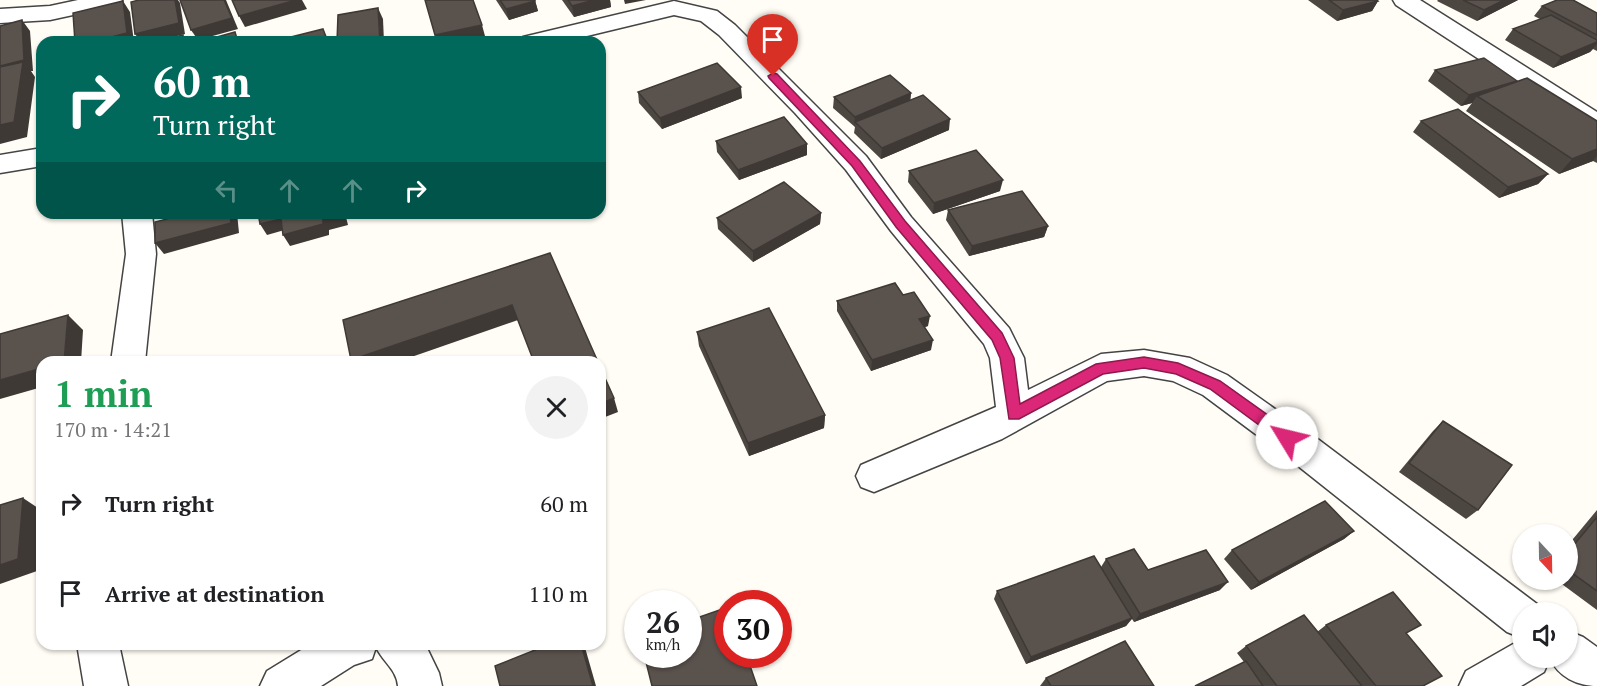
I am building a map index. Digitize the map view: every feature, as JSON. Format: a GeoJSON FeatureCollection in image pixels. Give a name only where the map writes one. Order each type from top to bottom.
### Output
{"type":"FeatureCollection","features":[{"type":"Feature","properties":{"kind":"street"},"geometry":{"type":"LineString","coordinates":[[0,16],[50,13],[111,0]]}},
{"type":"Feature","properties":{"kind":"street"},"geometry":{"type":"LineString","coordinates":[[1404,0],[1597,124]]}},
{"type":"Feature","properties":{"kind":"street"},"geometry":{"type":"LineString","coordinates":[[557,36],[674,8],[709,16],[727,30],[856,163],[900,224],[997,337],[1007,358],[1014,414]]}},
{"type":"Feature","properties":{"kind":"street"},"geometry":{"type":"LineString","coordinates":[[0,164],[36,158]]}},
{"type":"Feature","properties":{"kind":"street"},"geometry":{"type":"LineString","coordinates":[[129,356],[141,254],[137,219]]}},
{"type":"Feature","properties":{"kind":"street"},"geometry":{"type":"LineString","coordinates":[[874,476],[989,428],[1101,368],[1144,363],[1178,368],[1215,385],[1305,451],[1512,610]]}},
{"type":"Feature","properties":{"kind":"street"},"geometry":{"type":"LineString","coordinates":[[99,650],[106,686]]}},
{"type":"Feature","properties":{"kind":"street"},"geometry":{"type":"LineString","coordinates":[[282,686],[339,650]]}},
{"type":"Feature","properties":{"kind":"street"},"geometry":{"type":"LineString","coordinates":[[402,650],[410,657],[419,675],[420,686]]}},
{"type":"Feature","properties":{"kind":"street"},"geometry":{"type":"LineString","coordinates":[[1578,659],[1597,673]]}},
{"type":"Feature","properties":{"kind":"street"},"geometry":{"type":"LineString","coordinates":[[1481,686],[1512,667]]}},
{"type":"Feature","properties":{"kind":"building"},"geometry":{"type":"Polygon","coordinates":[[[175,0],[179,23],[135,34],[131,2],[175,0]]]}},
{"type":"Feature","properties":{"kind":"building"},"geometry":{"type":"Polygon","coordinates":[[[180,0],[224,0],[232,18],[191,30],[180,0]]]}},
{"type":"Feature","properties":{"kind":"building"},"geometry":{"type":"Polygon","coordinates":[[[232,0],[296,0],[239,16],[232,0]]]}},
{"type":"Feature","properties":{"kind":"building"},"geometry":{"type":"Polygon","coordinates":[[[425,0],[473,0],[482,25],[435,35],[425,0]]]}},
{"type":"Feature","properties":{"kind":"building"},"geometry":{"type":"Polygon","coordinates":[[[500,0],[535,0],[535,1],[506,9],[500,0]]]}},
{"type":"Feature","properties":{"kind":"building"},"geometry":{"type":"Polygon","coordinates":[[[568,0],[594,0],[572,6],[568,0]]]}},
{"type":"Feature","properties":{"kind":"building"},"geometry":{"type":"Polygon","coordinates":[[[1329,0],[1377,0],[1378,1],[1343,10],[1329,0]]]}},
{"type":"Feature","properties":{"kind":"building"},"geometry":{"type":"Polygon","coordinates":[[[1463,0],[1504,0],[1484,10],[1463,0]]]}},
{"type":"Feature","properties":{"kind":"building"},"geometry":{"type":"Polygon","coordinates":[[[1557,0],[1573,0],[1597,13],[1597,35],[1542,6],[1557,0]]]}},
{"type":"Feature","properties":{"kind":"building"},"geometry":{"type":"Polygon","coordinates":[[[123,1],[127,33],[115,36],[75,36],[73,13],[123,1]]]}},
{"type":"Feature","properties":{"kind":"building"},"geometry":{"type":"Polygon","coordinates":[[[378,8],[380,36],[337,36],[338,15],[378,8]]]}},
{"type":"Feature","properties":{"kind":"building"},"geometry":{"type":"Polygon","coordinates":[[[1551,15],[1597,42],[1561,57],[1513,29],[1551,15]]]}},
{"type":"Feature","properties":{"kind":"building"},"geometry":{"type":"Polygon","coordinates":[[[22,20],[24,60],[0,66],[0,26],[22,20]]]}},
{"type":"Feature","properties":{"kind":"building"},"geometry":{"type":"Polygon","coordinates":[[[323,29],[326,36],[295,36],[323,29]]]}},
{"type":"Feature","properties":{"kind":"building"},"geometry":{"type":"Polygon","coordinates":[[[235,32],[236,36],[221,36],[235,32]]]}},
{"type":"Feature","properties":{"kind":"building"},"geometry":{"type":"Polygon","coordinates":[[[1484,58],[1517,81],[1469,95],[1435,70],[1484,58]]]}},
{"type":"Feature","properties":{"kind":"building"},"geometry":{"type":"Polygon","coordinates":[[[23,62],[14,122],[0,125],[0,67],[23,62]]]}},
{"type":"Feature","properties":{"kind":"building"},"geometry":{"type":"Polygon","coordinates":[[[717,63],[741,87],[660,118],[638,92],[717,63]]]}},
{"type":"Feature","properties":{"kind":"building"},"geometry":{"type":"Polygon","coordinates":[[[890,75],[911,93],[855,117],[834,97],[890,75]]]}},
{"type":"Feature","properties":{"kind":"building"},"geometry":{"type":"Polygon","coordinates":[[[1527,78],[1597,121],[1597,149],[1572,159],[1477,96],[1527,78]]]}},
{"type":"Feature","properties":{"kind":"building"},"geometry":{"type":"Polygon","coordinates":[[[923,95],[950,119],[882,148],[855,122],[923,95]]]}},
{"type":"Feature","properties":{"kind":"building"},"geometry":{"type":"Polygon","coordinates":[[[1458,109],[1548,174],[1508,187],[1421,121],[1458,109]]]}},
{"type":"Feature","properties":{"kind":"building"},"geometry":{"type":"Polygon","coordinates":[[[784,117],[807,144],[738,170],[716,141],[784,117]]]}},
{"type":"Feature","properties":{"kind":"building"},"geometry":{"type":"Polygon","coordinates":[[[976,150],[1003,180],[934,203],[909,171],[976,150]]]}},
{"type":"Feature","properties":{"kind":"building"},"geometry":{"type":"Polygon","coordinates":[[[784,182],[821,213],[753,251],[717,218],[784,182]]]}},
{"type":"Feature","properties":{"kind":"building"},"geometry":{"type":"Polygon","coordinates":[[[1022,191],[1048,226],[972,246],[948,210],[1022,191]]]}},
{"type":"Feature","properties":{"kind":"building"},"geometry":{"type":"Polygon","coordinates":[[[167,219],[231,219],[231,223],[155,243],[155,222],[167,219]]]}},
{"type":"Feature","properties":{"kind":"building"},"geometry":{"type":"Polygon","coordinates":[[[259,219],[281,219],[260,224],[259,219]]]}},
{"type":"Feature","properties":{"kind":"building"},"geometry":{"type":"Polygon","coordinates":[[[281,219],[323,219],[323,224],[283,235],[281,219]]]}},
{"type":"Feature","properties":{"kind":"building"},"geometry":{"type":"Polygon","coordinates":[[[550,253],[595,356],[532,356],[512,305],[363,356],[350,356],[343,320],[550,253]]]}},
{"type":"Feature","properties":{"kind":"building"},"geometry":{"type":"Polygon","coordinates":[[[895,283],[903,295],[914,292],[930,316],[919,319],[933,340],[872,360],[837,301],[895,283]]]}},
{"type":"Feature","properties":{"kind":"building"},"geometry":{"type":"Polygon","coordinates":[[[769,308],[825,415],[748,443],[697,332],[769,308]]]}},
{"type":"Feature","properties":{"kind":"building"},"geometry":{"type":"Polygon","coordinates":[[[68,315],[65,356],[36,356],[36,370],[0,380],[0,334],[68,315]]]}},
{"type":"Feature","properties":{"kind":"building"},"geometry":{"type":"Polygon","coordinates":[[[606,380],[614,398],[606,401],[606,380]]]}},
{"type":"Feature","properties":{"kind":"building"},"geometry":{"type":"Polygon","coordinates":[[[1443,421],[1512,465],[1478,510],[1409,463],[1443,421]]]}},
{"type":"Feature","properties":{"kind":"building"},"geometry":{"type":"Polygon","coordinates":[[[23,498],[18,559],[0,565],[0,505],[23,498]]]}},
{"type":"Feature","properties":{"kind":"building"},"geometry":{"type":"Polygon","coordinates":[[[1325,501],[1354,531],[1259,582],[1232,550],[1325,501]]]}},
{"type":"Feature","properties":{"kind":"building"},"geometry":{"type":"Polygon","coordinates":[[[1597,517],[1597,591],[1578,577],[1578,540],[1597,517]]]}},
{"type":"Feature","properties":{"kind":"building"},"geometry":{"type":"Polygon","coordinates":[[[1134,549],[1148,570],[1206,550],[1228,582],[1140,614],[1106,559],[1134,549]]]}},
{"type":"Feature","properties":{"kind":"building"},"geometry":{"type":"Polygon","coordinates":[[[1094,556],[1132,618],[1031,657],[997,591],[1094,556]]]}},
{"type":"Feature","properties":{"kind":"building"},"geometry":{"type":"Polygon","coordinates":[[[1393,592],[1421,625],[1406,633],[1442,676],[1423,686],[1376,686],[1326,625],[1393,592]]]}},
{"type":"Feature","properties":{"kind":"building"},"geometry":{"type":"Polygon","coordinates":[[[714,612],[714,668],[751,668],[757,686],[652,686],[648,668],[702,668],[702,616],[714,612]]]}},
{"type":"Feature","properties":{"kind":"building"},"geometry":{"type":"Polygon","coordinates":[[[1304,615],[1362,686],[1277,686],[1246,646],[1304,615]]]}},
{"type":"Feature","properties":{"kind":"building"},"geometry":{"type":"Polygon","coordinates":[[[1125,641],[1154,686],[1051,686],[1046,678],[1125,641]]]}},
{"type":"Feature","properties":{"kind":"building"},"geometry":{"type":"Polygon","coordinates":[[[535,650],[583,650],[593,686],[500,686],[495,666],[535,650]]]}},
{"type":"Feature","properties":{"kind":"building"},"geometry":{"type":"Polygon","coordinates":[[[1246,661],[1263,686],[1195,686],[1246,661]]]}},
{"type":"Feature","properties":{"kind":"route"},"geometry":{"type":"LineString","coordinates":[[773,76],[856,163],[900,224],[997,337],[1007,358],[1014,414],[1101,368],[1144,363],[1178,368],[1215,385],[1287,438]]}}]}
